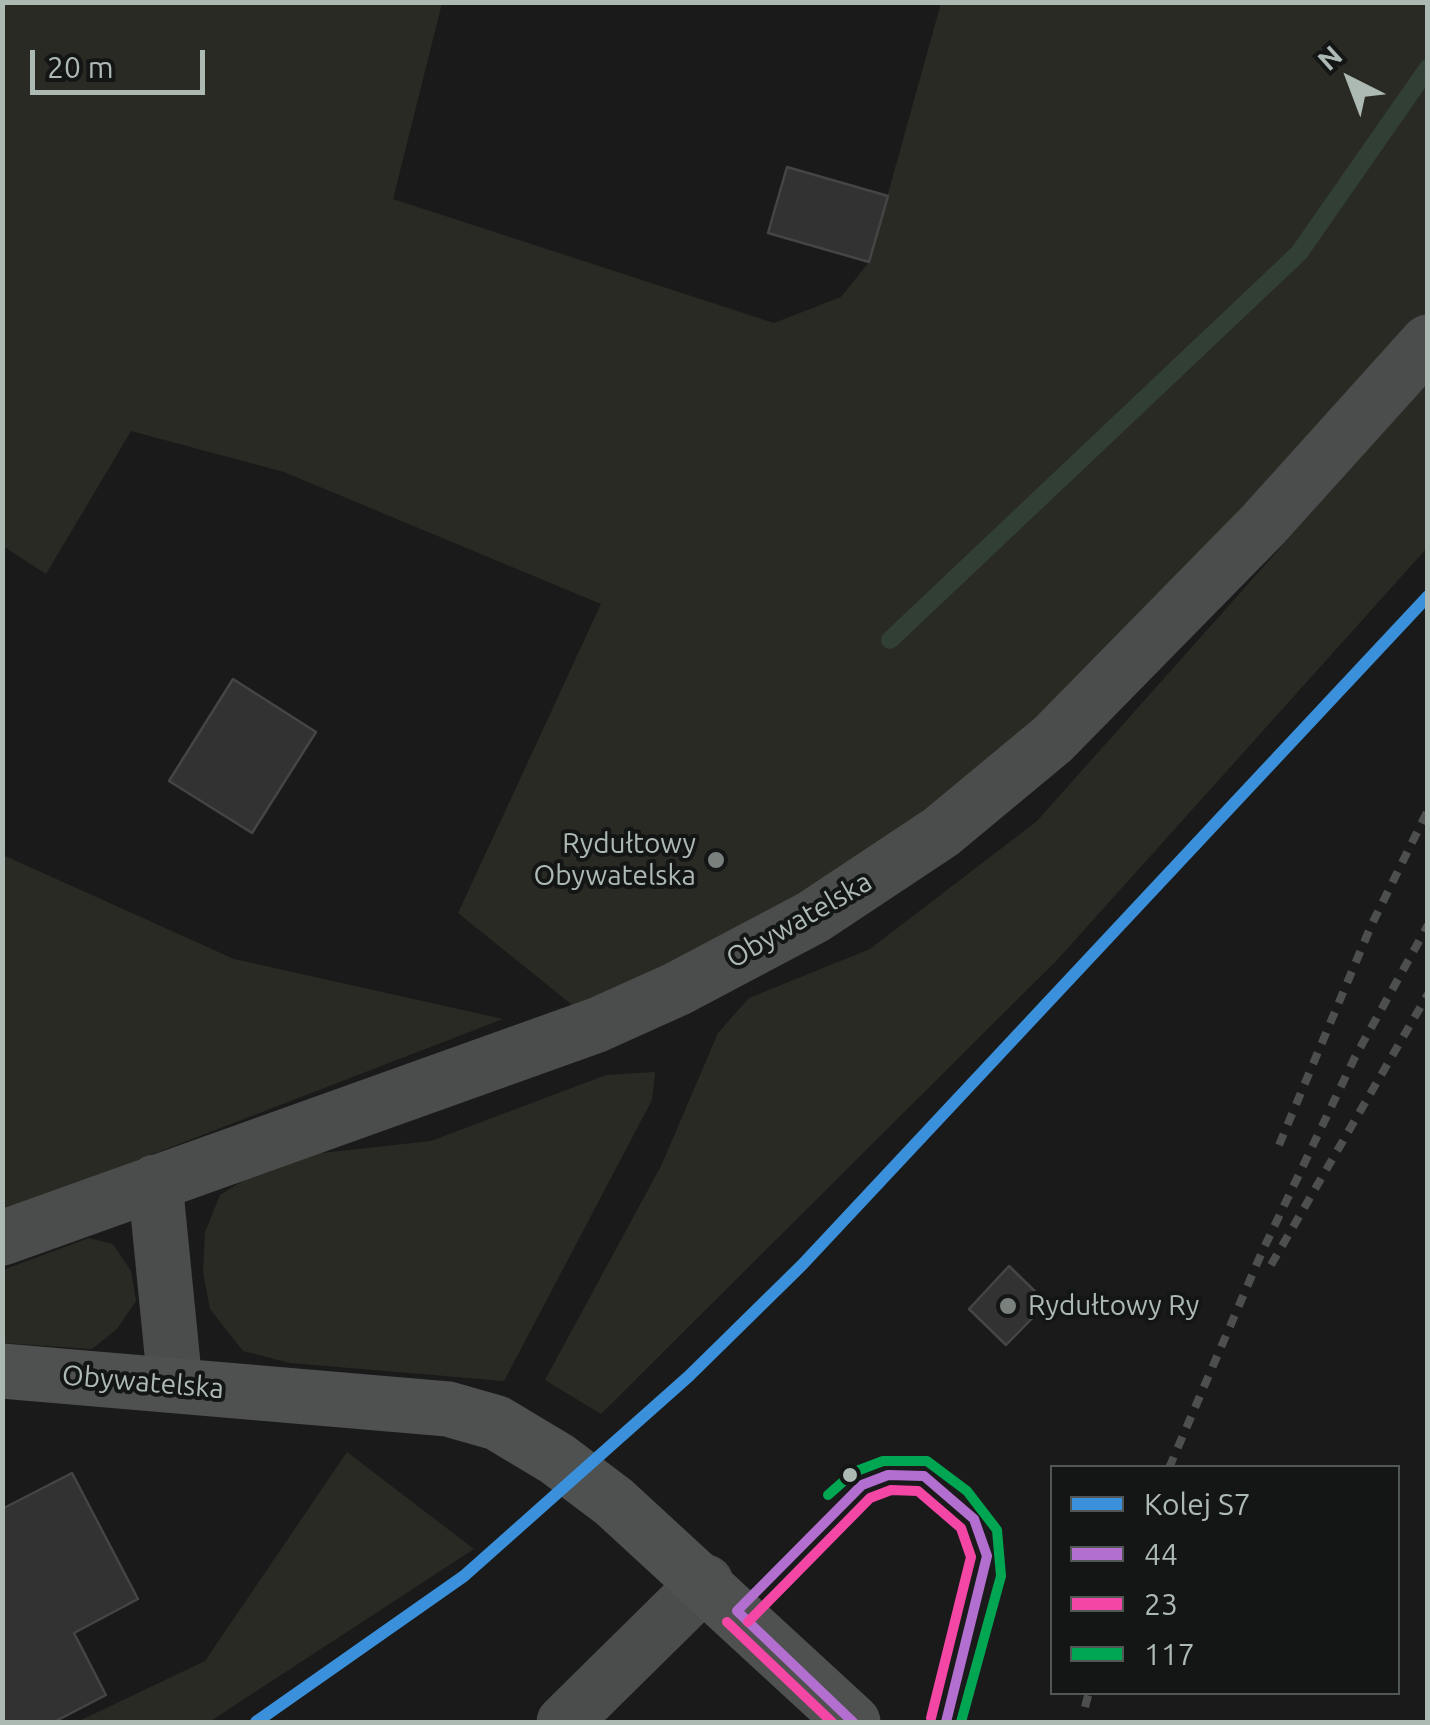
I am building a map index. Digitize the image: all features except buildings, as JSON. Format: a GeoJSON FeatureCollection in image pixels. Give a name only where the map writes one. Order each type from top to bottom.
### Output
{"type":"FeatureCollection","features":[{"type":"Feature","properties":{"kind":"street","name":"Obywatelska"},"geometry":{"type":"LineString","coordinates":[[2,1238],[597,1025],[678,989],[812,918],[941,832],[1053,739],[1264,524],[1428,342]]}},
{"type":"Feature","properties":{"kind":"street"},"geometry":{"type":"LineString","coordinates":[[155,1182],[175,1384]]}},
{"type":"Feature","properties":{"kind":"street","name":"Obywatelska"},"geometry":{"type":"LineString","coordinates":[[2,1371],[448,1410],[497,1423],[580,1475],[706,1582],[852,1722]]}},
{"type":"Feature","properties":{"kind":"street"},"geometry":{"type":"LineString","coordinates":[[564,1722],[706,1582]]}},
{"type":"Feature","properties":{"kind":"shaded area"},"geometry":{"type":"Polygon","coordinates":[[[2,3],[442,3],[393,199],[774,323],[841,297],[869,262],[941,3],[1427,3],[1427,342],[1053,739],[597,1025],[458,913],[601,604],[284,472],[131,431],[46,574],[3,546],[2,3]]]}},
{"type":"Feature","properties":{"kind":"shaded area"},"geometry":{"type":"Polygon","coordinates":[[[1427,383],[1427,548],[1058,959],[601,1414],[545,1380],[662,1164],[718,1033],[749,998],[870,949],[1037,821],[1427,383]]]}},
{"type":"Feature","properties":{"kind":"shaded area"},"geometry":{"type":"Polygon","coordinates":[[[3,855],[234,959],[503,1019],[3,1212],[3,855]]]}},
{"type":"Feature","properties":{"kind":"shaded area"},"geometry":{"type":"Polygon","coordinates":[[[655,1072],[652,1100],[504,1381],[290,1363],[243,1351],[210,1309],[203,1272],[205,1232],[220,1195],[249,1177],[294,1156],[431,1141],[606,1075],[655,1072]]]}},
{"type":"Feature","properties":{"kind":"shaded area"},"geometry":{"type":"Polygon","coordinates":[[[89,1238],[113,1244],[131,1271],[136,1301],[117,1329],[92,1349],[3,1343],[3,1270],[89,1238]]]}},
{"type":"Feature","properties":{"kind":"shaded area"},"geometry":{"type":"Polygon","coordinates":[[[347,1452],[474,1549],[209,1722],[77,1722],[205,1661],[347,1452]]]}},
{"type":"Feature","properties":{"kind":"waterway"},"geometry":{"type":"LineString","coordinates":[[890,640],[1299,253],[1428,68]]}},
{"type":"Feature","properties":{"kind":"railway"},"geometry":{"type":"LineString","coordinates":[[1279,1145],[1371,926],[1428,810]]}},
{"type":"Feature","properties":{"kind":"railway"},"geometry":{"type":"LineString","coordinates":[[1170,1465],[1262,1252],[1355,1057],[1428,925]]}},
{"type":"Feature","properties":{"kind":"railway"},"geometry":{"type":"LineString","coordinates":[[1271,1265],[1428,994]]}},
{"type":"Feature","properties":{"kind":"railway"},"geometry":{"type":"LineString","coordinates":[[1085,1707],[1088,1695]]}},
{"type":"Feature","properties":{"kind":"rail line","name":"S7"},"geometry":{"type":"LineString","coordinates":[[256,1722],[464,1576],[689,1376],[802,1265],[1428,596]]}},
{"type":"Feature","properties":{"kind":"transit line","name":"117"},"geometry":{"type":"LineString","coordinates":[[828,1495],[854,1472],[883,1461],[927,1461],[967,1491],[997,1530],[1001,1576],[961,1722]]}},
{"type":"Feature","properties":{"kind":"transit line","name":"44"},"geometry":{"type":"LineString","coordinates":[[737,1611],[862,1485],[888,1475],[924,1476],[974,1519],[987,1556],[946,1722]]}},
{"type":"Feature","properties":{"kind":"transit line","name":"23"},"geometry":{"type":"LineString","coordinates":[[748,1622],[870,1498],[891,1490],[918,1491],[961,1528],[971,1557],[931,1718]]}},
{"type":"Feature","properties":{"kind":"transit line","name":"44"},"geometry":{"type":"LineString","coordinates":[[737,1611],[853,1722]]}},
{"type":"Feature","properties":{"kind":"transit line","name":"23"},"geometry":{"type":"LineString","coordinates":[[727,1622],[832,1722]]}},
{"type":"Feature","properties":{"kind":"place","name":"Rydułtowy Obywatelska"},"geometry":{"type":"Point","coordinates":[716,860]}},
{"type":"Feature","properties":{"kind":"place","name":"Rydułtowy Ry"},"geometry":{"type":"Point","coordinates":[1008,1306]}}]}
